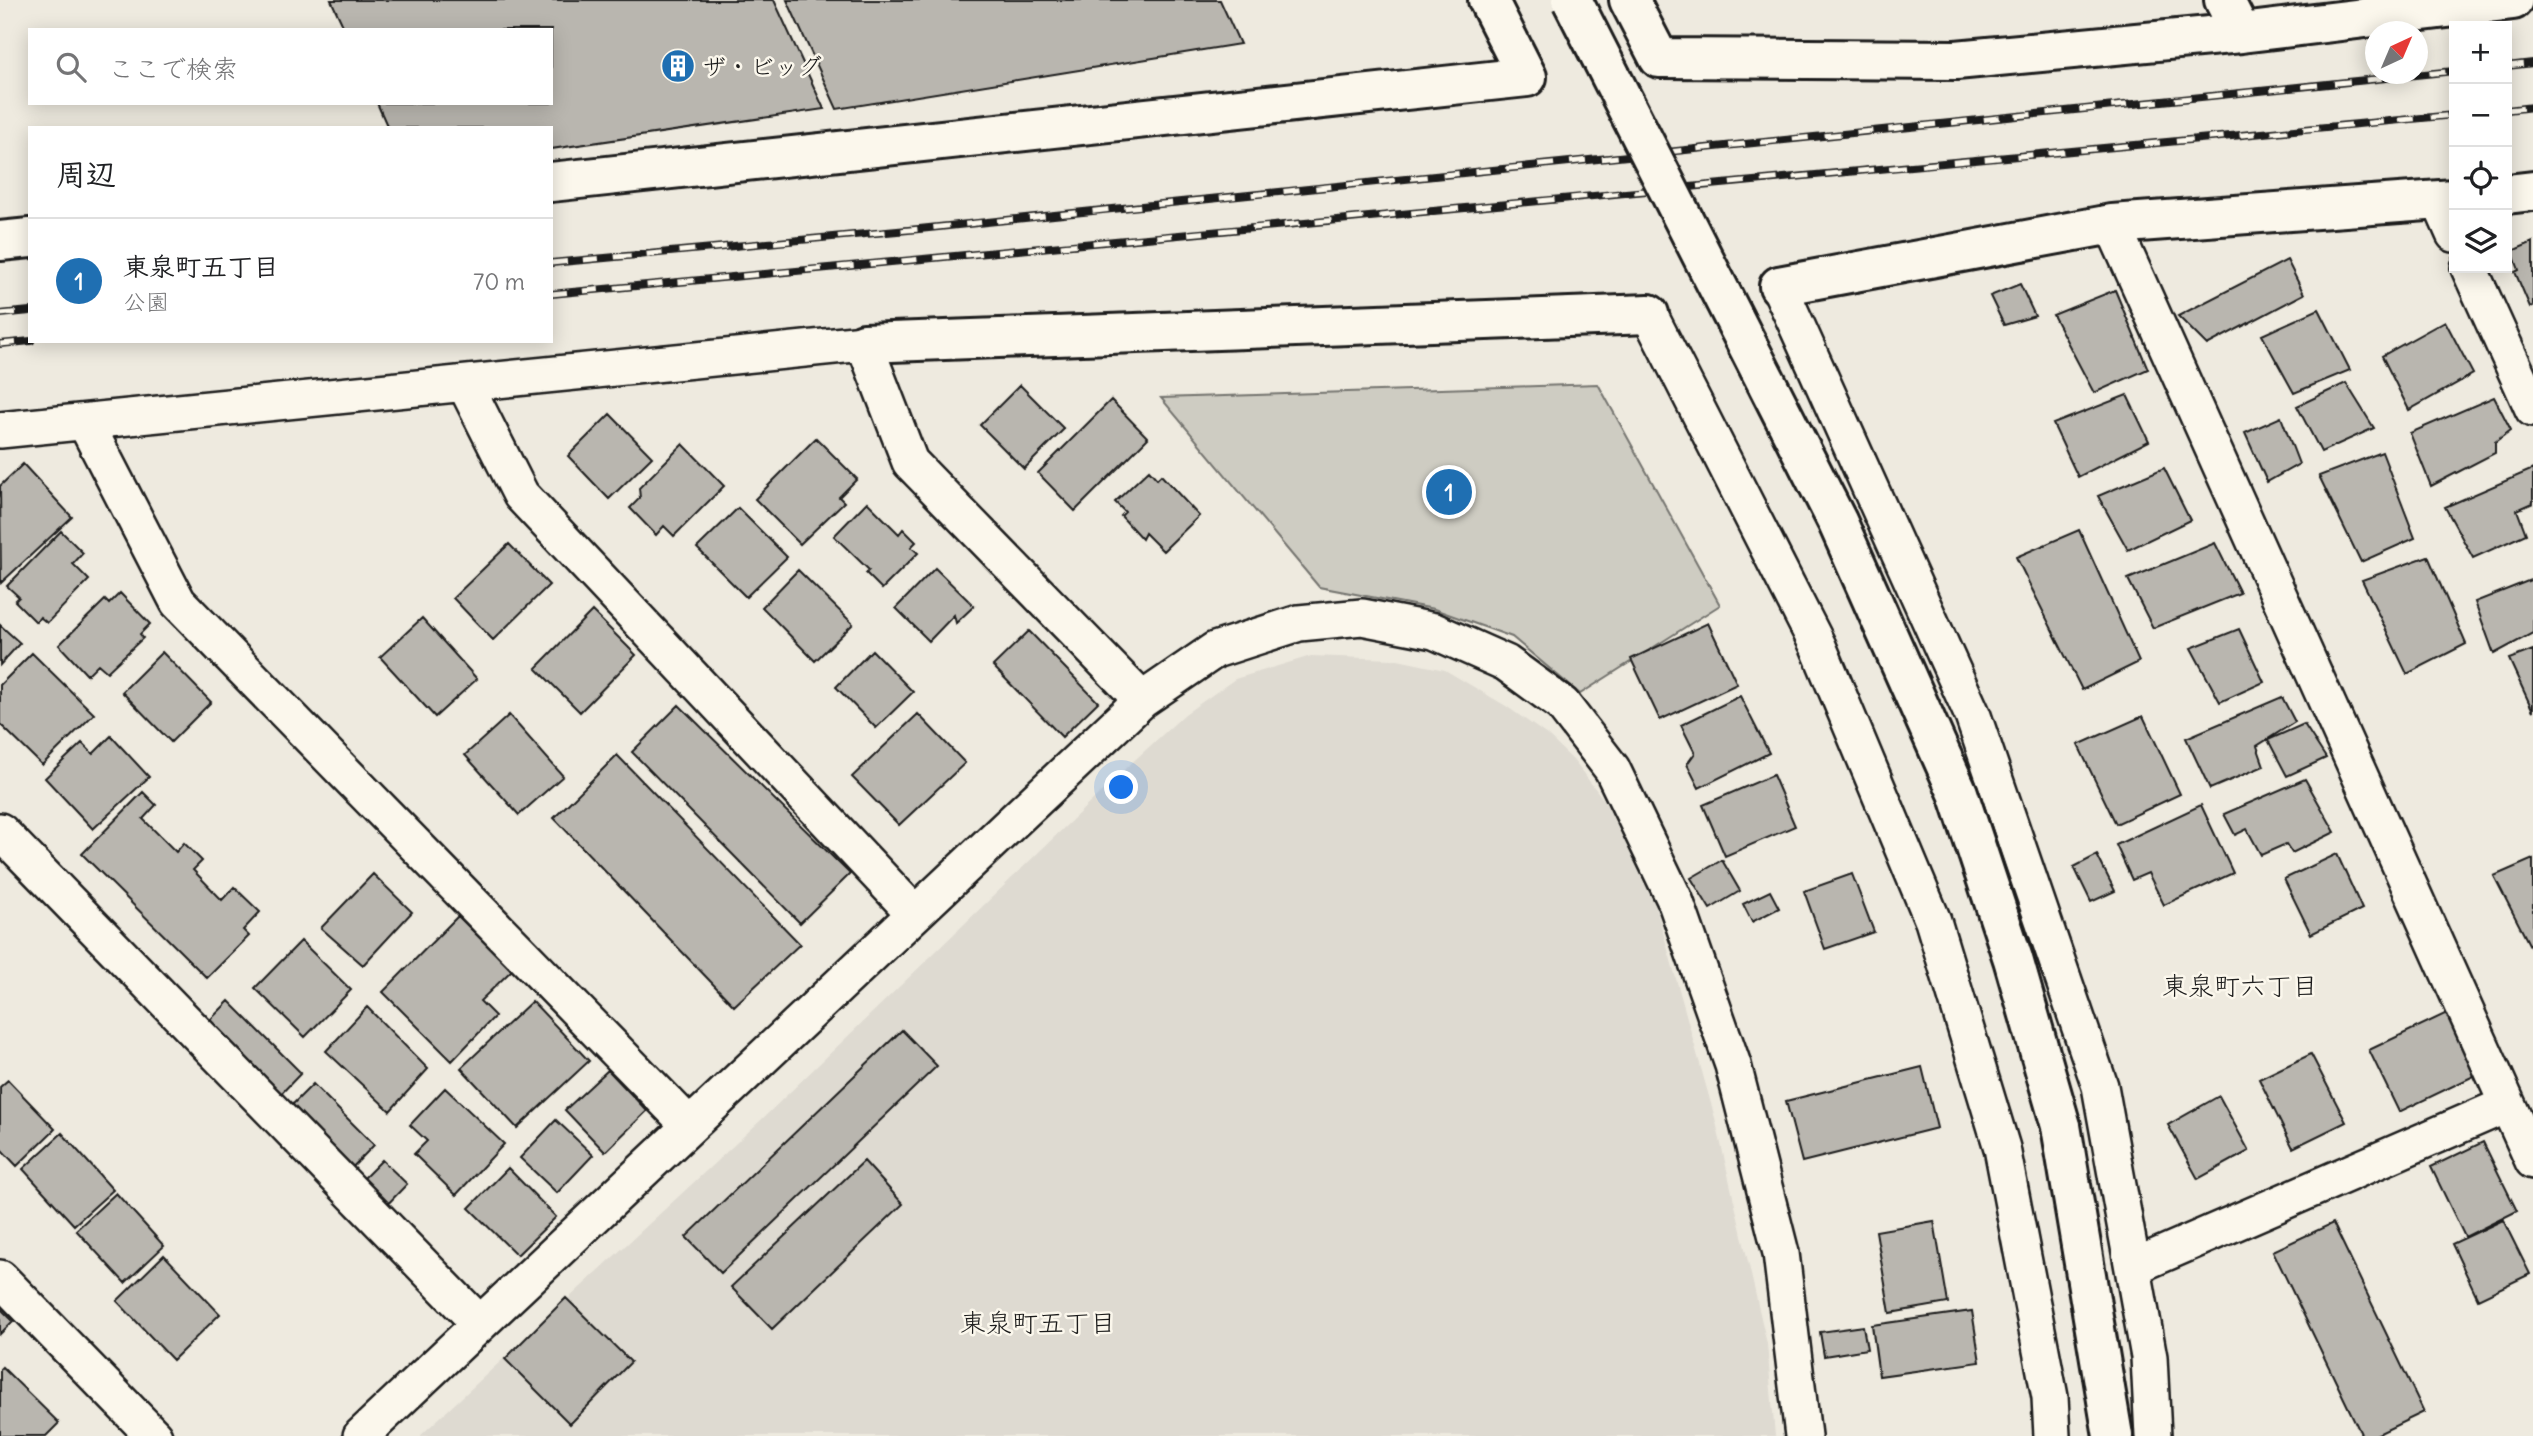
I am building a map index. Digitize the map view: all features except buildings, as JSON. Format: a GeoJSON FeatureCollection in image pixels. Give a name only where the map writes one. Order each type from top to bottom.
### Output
{"type":"FeatureCollection","features":[{"type":"Feature","properties":{"kind":"street"},"geometry":{"type":"LineString","coordinates":[[553,182],[1527,77],[1488,0]]}},
{"type":"Feature","properties":{"kind":"street"},"geometry":{"type":"LineString","coordinates":[[1572,0],[1837,521],[1958,793],[2013,959],[2061,1126],[2113,1436]]}},
{"type":"Feature","properties":{"kind":"street"},"geometry":{"type":"LineString","coordinates":[[1629,0],[1659,58],[1956,60],[2232,16],[2513,0]]}},
{"type":"Feature","properties":{"kind":"street"},"geometry":{"type":"LineString","coordinates":[[2512,193],[2533,191]]}},
{"type":"Feature","properties":{"kind":"street"},"geometry":{"type":"LineString","coordinates":[[2152,1436],[2149,1357],[2101,1086],[1973,716],[1779,286],[2112,223],[2449,211]]}},
{"type":"Feature","properties":{"kind":"street"},"geometry":{"type":"LineString","coordinates":[[2112,223],[2533,1161]]}},
{"type":"Feature","properties":{"kind":"street"},"geometry":{"type":"LineString","coordinates":[[0,241],[28,238]]}},
{"type":"Feature","properties":{"kind":"street"},"geometry":{"type":"LineString","coordinates":[[2471,273],[2533,410]]}},
{"type":"Feature","properties":{"kind":"street"},"geometry":{"type":"LineString","coordinates":[[0,430],[864,343],[1649,314],[1818,646],[1933,921],[2001,1148],[2050,1397],[2052,1436]]}},
{"type":"Feature","properties":{"kind":"street"},"geometry":{"type":"LineString","coordinates":[[864,343],[910,462],[1142,699]]}},
{"type":"Feature","properties":{"kind":"street"},"geometry":{"type":"LineString","coordinates":[[466,384],[521,495],[915,914]]}},
{"type":"Feature","properties":{"kind":"street"},"geometry":{"type":"LineString","coordinates":[[85,422],[178,602],[690,1126]]}},
{"type":"Feature","properties":{"kind":"street"},"geometry":{"type":"LineString","coordinates":[[361,1436],[1142,699],[1215,650],[1299,623],[1362,617],[1434,631],[1506,663],[1562,704],[1612,769],[1675,900],[1733,1065],[1781,1253],[1803,1436]]}},
{"type":"Feature","properties":{"kind":"street"},"geometry":{"type":"LineString","coordinates":[[0,831],[480,1324]]}},
{"type":"Feature","properties":{"kind":"street"},"geometry":{"type":"LineString","coordinates":[[2133,1267],[2506,1105]]}},
{"type":"Feature","properties":{"kind":"street"},"geometry":{"type":"LineString","coordinates":[[0,1278],[153,1436]]}},
{"type":"Feature","properties":{"kind":"shaded area"},"geometry":{"type":"Polygon","coordinates":[[[1598,384],[1720,605],[1580,694],[1512,637],[1434,609],[1319,587],[1161,398],[1598,384]]]}},
{"type":"Feature","properties":{"kind":"shaded area"},"geometry":{"type":"Polygon","coordinates":[[[1311,656],[1393,659],[1445,670],[1506,706],[1547,735],[1573,760],[1604,800],[1656,907],[1715,1118],[1767,1344],[1775,1436],[420,1436],[760,1121],[1185,714],[1235,679],[1311,656]]]}},
{"type":"Feature","properties":{"kind":"railway"},"geometry":{"type":"LineString","coordinates":[[2512,65],[2533,63]]}},
{"type":"Feature","properties":{"kind":"railway"},"geometry":{"type":"LineString","coordinates":[[553,263],[919,229],[2449,72]]}},
{"type":"Feature","properties":{"kind":"railway"},"geometry":{"type":"LineString","coordinates":[[2512,109],[2533,107]]}},
{"type":"Feature","properties":{"kind":"railway"},"geometry":{"type":"LineString","coordinates":[[553,294],[2449,115]]}},
{"type":"Feature","properties":{"kind":"railway"},"geometry":{"type":"LineString","coordinates":[[0,314],[28,311]]}},
{"type":"Feature","properties":{"kind":"railway"},"geometry":{"type":"LineString","coordinates":[[0,344],[28,341]]}},
{"type":"Feature","properties":{"kind":"place","name":"ザ・ビッグ"},"geometry":{"type":"Point","coordinates":[678,66]}},
{"type":"Feature","properties":{"kind":"place","name":"東泉町五丁目"},"geometry":{"type":"Point","coordinates":[1449,492]}},
{"type":"Feature","properties":{"kind":"district","name":"東泉町六丁目"},"geometry":{"type":"Point","coordinates":[2240,985]}},
{"type":"Feature","properties":{"kind":"district","name":"東泉町五丁目"},"geometry":{"type":"Point","coordinates":[1038,1322]}}]}
